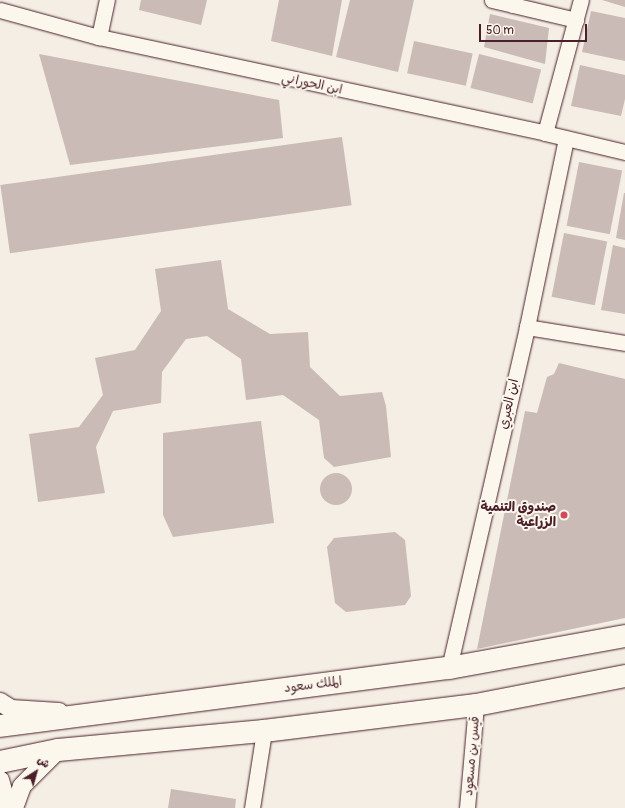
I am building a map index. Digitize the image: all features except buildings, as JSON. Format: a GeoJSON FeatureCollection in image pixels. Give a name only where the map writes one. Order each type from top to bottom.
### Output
{"type":"FeatureCollection","features":[{"type":"Feature","properties":{"kind":"main road","name":"الملك سعود"},"geometry":{"type":"LineString","coordinates":[[0,726],[449,668],[625,636]]}},
{"type":"Feature","properties":{"kind":"main road"},"geometry":{"type":"LineString","coordinates":[[4,758],[58,750],[264,731],[476,705],[625,676]]}},
{"type":"Feature","properties":{"kind":"street"},"geometry":{"type":"LineString","coordinates":[[99,37],[107,0]]}},
{"type":"Feature","properties":{"kind":"street"},"geometry":{"type":"LineString","coordinates":[[492,0],[513,2],[576,20]]}},
{"type":"Feature","properties":{"kind":"street"},"geometry":{"type":"LineString","coordinates":[[545,133],[581,0]]}},
{"type":"Feature","properties":{"kind":"street","name":"ابن الحوراني"},"geometry":{"type":"LineString","coordinates":[[0,10],[99,37],[545,133],[566,140],[625,152]]}},
{"type":"Feature","properties":{"kind":"street","name":"ابن العبري"},"geometry":{"type":"LineString","coordinates":[[449,668],[527,327],[566,140]]}},
{"type":"Feature","properties":{"kind":"street"},"geometry":{"type":"LineString","coordinates":[[527,327],[625,343]]}},
{"type":"Feature","properties":{"kind":"street"},"geometry":{"type":"LineString","coordinates":[[0,702],[11,709],[93,714]]}},
{"type":"Feature","properties":{"kind":"street","name":"قيس بن مسعود"},"geometry":{"type":"LineString","coordinates":[[467,808],[476,705]]}},
{"type":"Feature","properties":{"kind":"street"},"geometry":{"type":"LineString","coordinates":[[252,808],[264,731]]}},
{"type":"Feature","properties":{"kind":"street"},"geometry":{"type":"LineString","coordinates":[[14,808],[22,786],[58,750]]}},
{"type":"Feature","properties":{"kind":"street"},"geometry":{"type":"LineString","coordinates":[[0,780],[8,808]]}},
{"type":"Feature","properties":{"kind":"place","name":"صندوق التنمية الزراعية"},"geometry":{"type":"Point","coordinates":[564,515]}}]}
